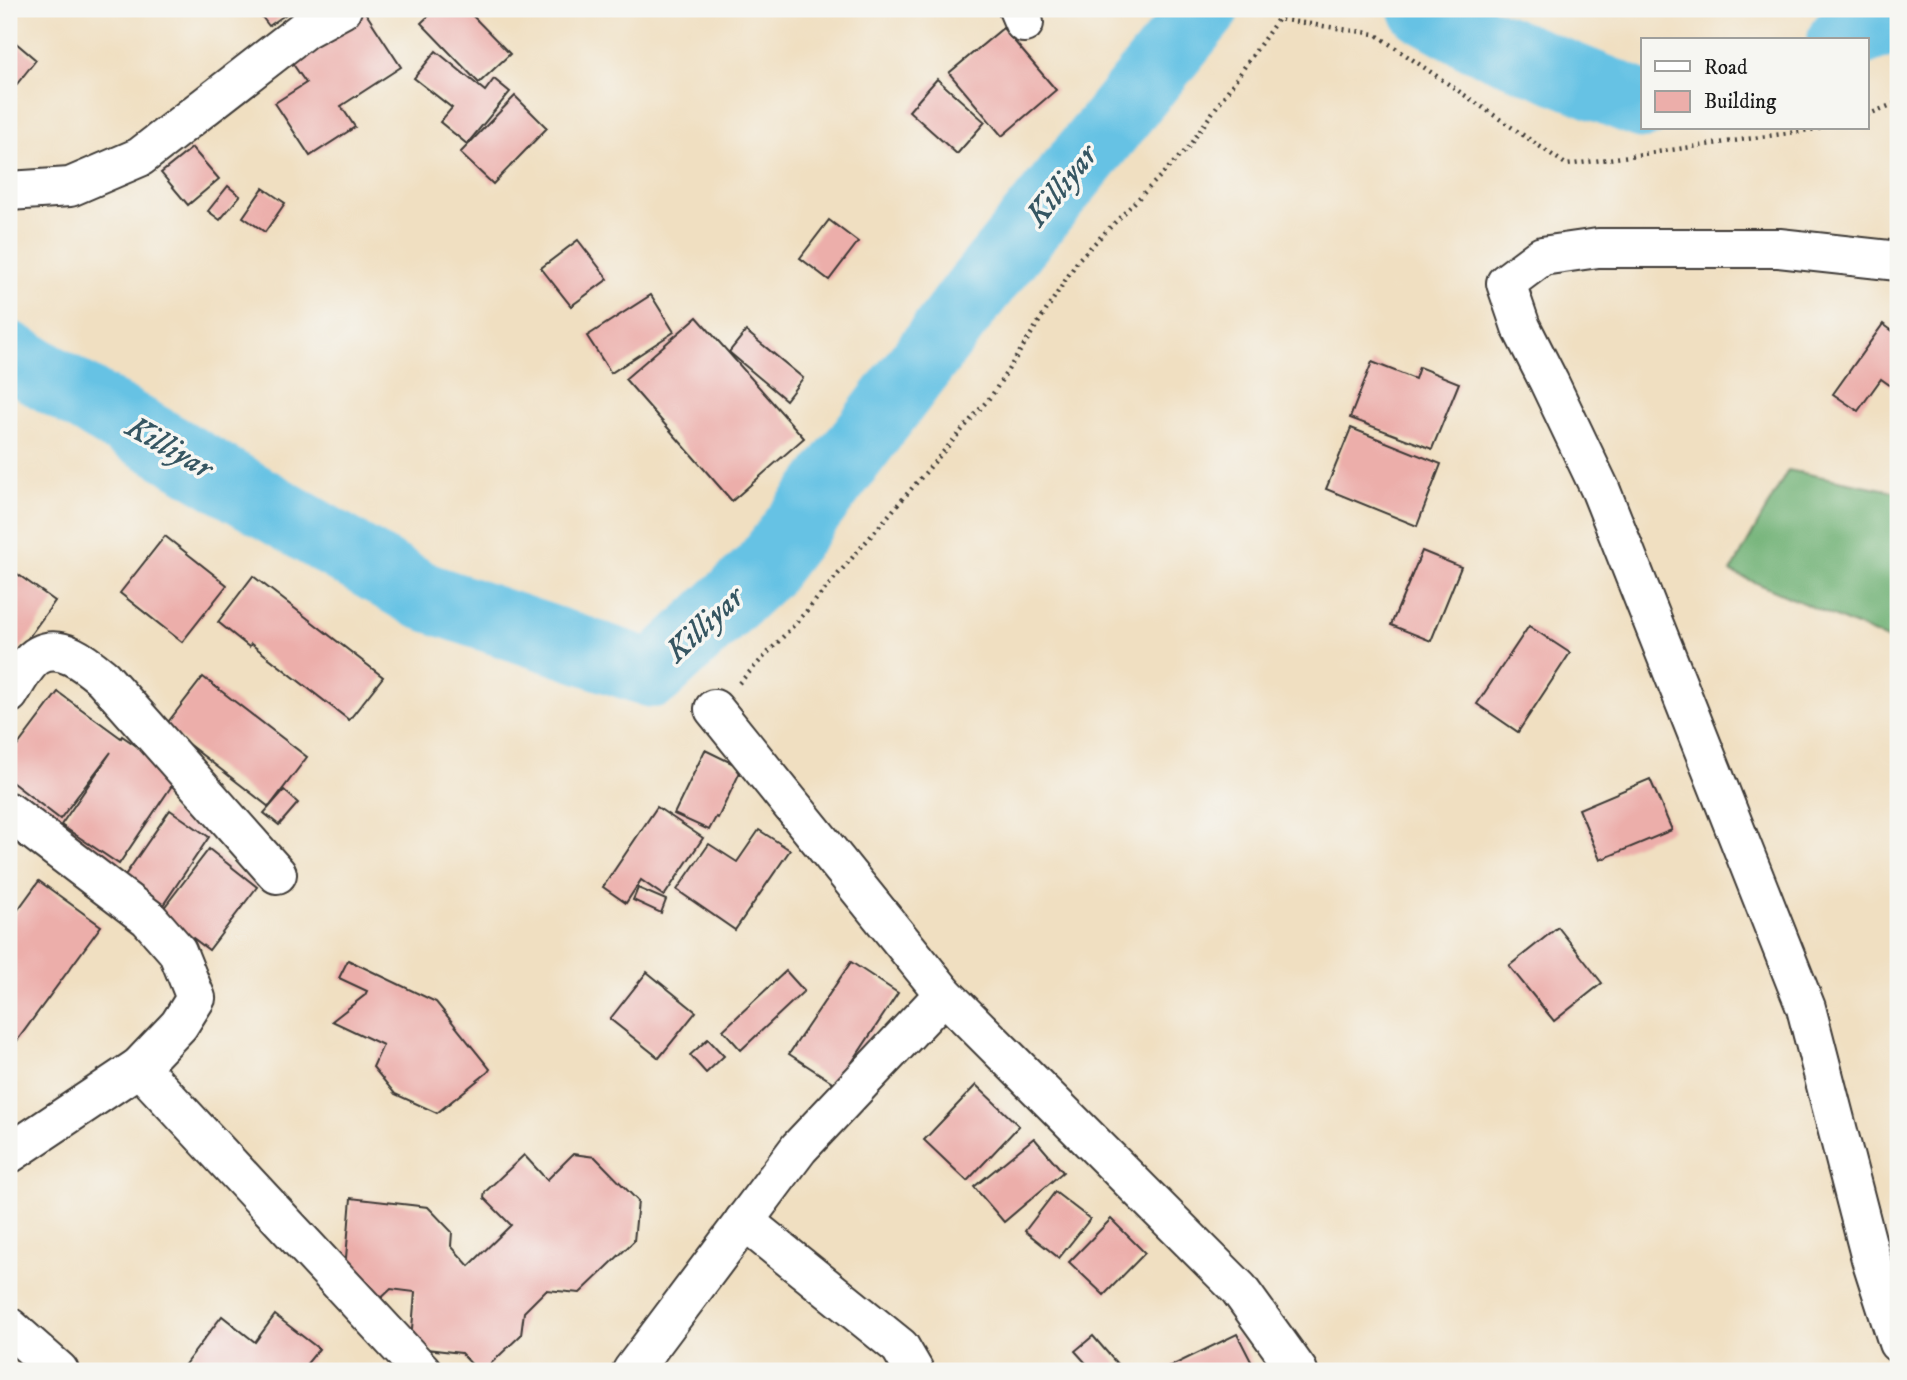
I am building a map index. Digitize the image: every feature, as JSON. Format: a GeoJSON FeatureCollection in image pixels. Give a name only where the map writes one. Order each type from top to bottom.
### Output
{"type":"FeatureCollection","features":[{"type":"Feature","properties":{"kind":"street"},"geometry":{"type":"LineString","coordinates":[[9,191],[70,187],[140,157],[305,29],[342,9]]}},
{"type":"Feature","properties":{"kind":"street"},"geometry":{"type":"LineString","coordinates":[[1898,261],[1779,248],[1598,248],[1542,256],[1506,283],[1521,327],[1601,491],[1807,1008],[1871,1259],[1898,1343]]}},
{"type":"Feature","properties":{"kind":"street"},"geometry":{"type":"LineString","coordinates":[[9,694],[38,655],[56,651],[83,661],[103,678],[277,874]]}},
{"type":"Feature","properties":{"kind":"street"},"geometry":{"type":"LineString","coordinates":[[714,709],[944,994],[1239,1289],[1298,1371]]}},
{"type":"Feature","properties":{"kind":"street"},"geometry":{"type":"LineString","coordinates":[[9,812],[148,918],[177,951],[196,998],[180,1025],[139,1067],[9,1154]]}},
{"type":"Feature","properties":{"kind":"street"},"geometry":{"type":"LineString","coordinates":[[632,1371],[799,1147],[944,994]]}},
{"type":"Feature","properties":{"kind":"street"},"geometry":{"type":"LineString","coordinates":[[139,1067],[422,1371]]}},
{"type":"Feature","properties":{"kind":"street"},"geometry":{"type":"LineString","coordinates":[[744,1221],[900,1347],[914,1371]]}},
{"type":"Feature","properties":{"kind":"street"},"geometry":{"type":"LineString","coordinates":[[9,1327],[59,1371]]}},
{"type":"Feature","properties":{"kind":"path"},"geometry":{"type":"LineString","coordinates":[[714,709],[797,622],[992,395],[1079,259],[1187,149],[1278,19],[1375,34],[1567,165],[1810,130]]}},
{"type":"Feature","properties":{"kind":"path"},"geometry":{"type":"LineString","coordinates":[[1868,115],[1898,103]]}},
{"type":"Feature","properties":{"kind":"green space"},"geometry":{"type":"Polygon","coordinates":[[[1788,470],[1898,492],[1898,644],[1731,572],[1788,470]]]}},
{"type":"Feature","properties":{"kind":"building"},"geometry":{"type":"Polygon","coordinates":[[[256,9],[290,9],[292,10],[269,26],[256,9]]]}},
{"type":"Feature","properties":{"kind":"building"},"geometry":{"type":"Polygon","coordinates":[[[363,9],[401,67],[341,106],[355,127],[310,156],[275,103],[306,83],[288,57],[363,9]]]}},
{"type":"Feature","properties":{"kind":"building"},"geometry":{"type":"Polygon","coordinates":[[[436,9],[466,9],[510,54],[479,83],[421,23],[436,9]]]}},
{"type":"Feature","properties":{"kind":"building"},"geometry":{"type":"Polygon","coordinates":[[[1003,28],[1056,90],[1002,136],[949,73],[1003,28]]]}},
{"type":"Feature","properties":{"kind":"building"},"geometry":{"type":"Polygon","coordinates":[[[9,37],[36,60],[9,94],[9,37]]]}},
{"type":"Feature","properties":{"kind":"building"},"geometry":{"type":"Polygon","coordinates":[[[436,51],[485,91],[494,79],[510,92],[467,144],[440,122],[452,108],[414,78],[436,51]]]}},
{"type":"Feature","properties":{"kind":"building"},"geometry":{"type":"Polygon","coordinates":[[[937,79],[985,122],[957,154],[909,111],[937,79]]]}},
{"type":"Feature","properties":{"kind":"building"},"geometry":{"type":"Polygon","coordinates":[[[515,96],[547,128],[493,184],[460,153],[515,96]]]}},
{"type":"Feature","properties":{"kind":"building"},"geometry":{"type":"Polygon","coordinates":[[[192,148],[219,179],[188,205],[161,173],[192,148]]]}},
{"type":"Feature","properties":{"kind":"building"},"geometry":{"type":"Polygon","coordinates":[[[228,186],[240,196],[220,220],[208,211],[228,186]]]}},
{"type":"Feature","properties":{"kind":"building"},"geometry":{"type":"Polygon","coordinates":[[[263,188],[285,203],[265,232],[243,217],[263,188]]]}},
{"type":"Feature","properties":{"kind":"building"},"geometry":{"type":"Polygon","coordinates":[[[829,220],[858,242],[829,280],[800,258],[829,220]]]}},
{"type":"Feature","properties":{"kind":"building"},"geometry":{"type":"Polygon","coordinates":[[[578,240],[608,279],[571,306],[541,268],[578,240]]]}},
{"type":"Feature","properties":{"kind":"building"},"geometry":{"type":"Polygon","coordinates":[[[651,295],[674,332],[611,373],[587,336],[651,295]]]}},
{"type":"Feature","properties":{"kind":"building"},"geometry":{"type":"Polygon","coordinates":[[[697,317],[804,438],[732,501],[625,379],[697,317]]]}},
{"type":"Feature","properties":{"kind":"building"},"geometry":{"type":"Polygon","coordinates":[[[1883,324],[1898,335],[1898,391],[1881,379],[1858,411],[1833,394],[1883,324]]]}},
{"type":"Feature","properties":{"kind":"building"},"geometry":{"type":"Polygon","coordinates":[[[746,331],[803,378],[786,400],[729,352],[746,331]]]}},
{"type":"Feature","properties":{"kind":"building"},"geometry":{"type":"Polygon","coordinates":[[[1372,362],[1415,379],[1419,367],[1459,383],[1432,449],[1350,418],[1372,362]]]}},
{"type":"Feature","properties":{"kind":"building"},"geometry":{"type":"Polygon","coordinates":[[[1351,428],[1441,464],[1417,526],[1326,489],[1351,428]]]}},
{"type":"Feature","properties":{"kind":"building"},"geometry":{"type":"Polygon","coordinates":[[[165,536],[227,585],[182,642],[120,593],[165,536]]]}},
{"type":"Feature","properties":{"kind":"building"},"geometry":{"type":"Polygon","coordinates":[[[1422,551],[1461,567],[1431,641],[1391,625],[1422,551]]]}},
{"type":"Feature","properties":{"kind":"building"},"geometry":{"type":"Polygon","coordinates":[[[9,568],[55,601],[10,663],[9,662],[9,568]]]}},
{"type":"Feature","properties":{"kind":"building"},"geometry":{"type":"Polygon","coordinates":[[[253,576],[383,677],[349,720],[251,644],[249,647],[218,622],[253,576]]]}},
{"type":"Feature","properties":{"kind":"building"},"geometry":{"type":"Polygon","coordinates":[[[1529,626],[1570,653],[1518,732],[1477,704],[1529,626]]]}},
{"type":"Feature","properties":{"kind":"building"},"geometry":{"type":"Polygon","coordinates":[[[203,677],[307,757],[269,807],[165,726],[203,677]]]}},
{"type":"Feature","properties":{"kind":"building"},"geometry":{"type":"Polygon","coordinates":[[[58,692],[121,738],[122,736],[179,775],[119,864],[61,825],[111,752],[60,819],[9,780],[9,757],[58,692]]]}},
{"type":"Feature","properties":{"kind":"building"},"geometry":{"type":"Polygon","coordinates":[[[705,750],[742,768],[718,818],[716,817],[709,830],[674,814],[705,750]]]}},
{"type":"Feature","properties":{"kind":"building"},"geometry":{"type":"Polygon","coordinates":[[[1650,779],[1672,830],[1600,860],[1579,809],[1650,779]]]}},
{"type":"Feature","properties":{"kind":"building"},"geometry":{"type":"Polygon","coordinates":[[[284,790],[298,803],[279,825],[264,813],[284,790]]]}},
{"type":"Feature","properties":{"kind":"building"},"geometry":{"type":"Polygon","coordinates":[[[657,807],[703,838],[664,896],[641,880],[626,903],[603,887],[657,807]]]}},
{"type":"Feature","properties":{"kind":"building"},"geometry":{"type":"Polygon","coordinates":[[[170,810],[209,837],[159,911],[119,884],[170,810]]]}},
{"type":"Feature","properties":{"kind":"building"},"geometry":{"type":"Polygon","coordinates":[[[759,830],[790,850],[735,930],[677,890],[709,844],[737,862],[759,830]]]}},
{"type":"Feature","properties":{"kind":"building"},"geometry":{"type":"Polygon","coordinates":[[[209,849],[257,887],[209,950],[160,913],[209,849]]]}},
{"type":"Feature","properties":{"kind":"building"},"geometry":{"type":"Polygon","coordinates":[[[39,881],[101,926],[16,1042],[9,1037],[9,922],[39,881]]]}},
{"type":"Feature","properties":{"kind":"building"},"geometry":{"type":"Polygon","coordinates":[[[638,888],[666,900],[661,913],[633,900],[638,888]]]}},
{"type":"Feature","properties":{"kind":"building"},"geometry":{"type":"Polygon","coordinates":[[[1558,927],[1602,983],[1554,1021],[1509,966],[1558,927]]]}},
{"type":"Feature","properties":{"kind":"building"},"geometry":{"type":"Polygon","coordinates":[[[348,960],[436,1002],[490,1069],[488,1072],[437,1113],[395,1094],[373,1067],[383,1045],[332,1021],[367,991],[339,978],[348,960]]]}},
{"type":"Feature","properties":{"kind":"building"},"geometry":{"type":"Polygon","coordinates":[[[851,962],[898,993],[837,1085],[789,1054],[851,962]]]}},
{"type":"Feature","properties":{"kind":"building"},"geometry":{"type":"Polygon","coordinates":[[[786,971],[804,991],[741,1050],[723,1030],[786,971]]]}},
{"type":"Feature","properties":{"kind":"building"},"geometry":{"type":"Polygon","coordinates":[[[647,972],[696,1012],[659,1058],[610,1019],[647,972]]]}},
{"type":"Feature","properties":{"kind":"building"},"geometry":{"type":"Polygon","coordinates":[[[708,1039],[724,1056],[706,1073],[690,1055],[708,1039]]]}},
{"type":"Feature","properties":{"kind":"building"},"geometry":{"type":"Polygon","coordinates":[[[976,1085],[1019,1126],[967,1181],[924,1140],[976,1085]]]}},
{"type":"Feature","properties":{"kind":"building"},"geometry":{"type":"Polygon","coordinates":[[[1034,1138],[1063,1172],[1004,1222],[974,1187],[1034,1138]]]}},
{"type":"Feature","properties":{"kind":"building"},"geometry":{"type":"Polygon","coordinates":[[[573,1154],[595,1157],[638,1201],[634,1241],[580,1293],[546,1290],[524,1312],[521,1335],[483,1371],[478,1371],[461,1353],[418,1348],[411,1341],[415,1292],[391,1289],[376,1303],[345,1270],[351,1198],[428,1207],[452,1232],[451,1246],[469,1266],[511,1225],[484,1198],[485,1192],[524,1155],[547,1180],[573,1154]]]}},
{"type":"Feature","properties":{"kind":"building"},"geometry":{"type":"Polygon","coordinates":[[[1055,1192],[1090,1219],[1059,1258],[1025,1231],[1055,1192]]]}},
{"type":"Feature","properties":{"kind":"building"},"geometry":{"type":"Polygon","coordinates":[[[1111,1219],[1145,1253],[1104,1295],[1069,1262],[1111,1219]]]}},
{"type":"Feature","properties":{"kind":"building"},"geometry":{"type":"Polygon","coordinates":[[[275,1315],[319,1349],[301,1371],[188,1371],[183,1367],[222,1316],[255,1342],[275,1315]]]}},
{"type":"Feature","properties":{"kind":"building"},"geometry":{"type":"Polygon","coordinates":[[[1237,1334],[1256,1371],[1161,1371],[1237,1334]]]}},
{"type":"Feature","properties":{"kind":"building"},"geometry":{"type":"Polygon","coordinates":[[[1093,1336],[1118,1365],[1111,1371],[1093,1371],[1075,1351],[1093,1336]]]}},
{"type":"Feature","properties":{"kind":"waterway","name":"Killiyar"},"geometry":{"type":"LineString","coordinates":[[9,355],[423,596],[653,674],[764,570],[973,295],[1205,9]]}},
{"type":"Feature","properties":{"kind":"waterway","name":"Killiyar"},"geometry":{"type":"LineString","coordinates":[[1423,9],[1476,38],[1641,104]]}},
{"type":"Feature","properties":{"kind":"waterway","name":"Killiyar"},"geometry":{"type":"LineString","coordinates":[[1846,38],[1898,17]]}}]}
